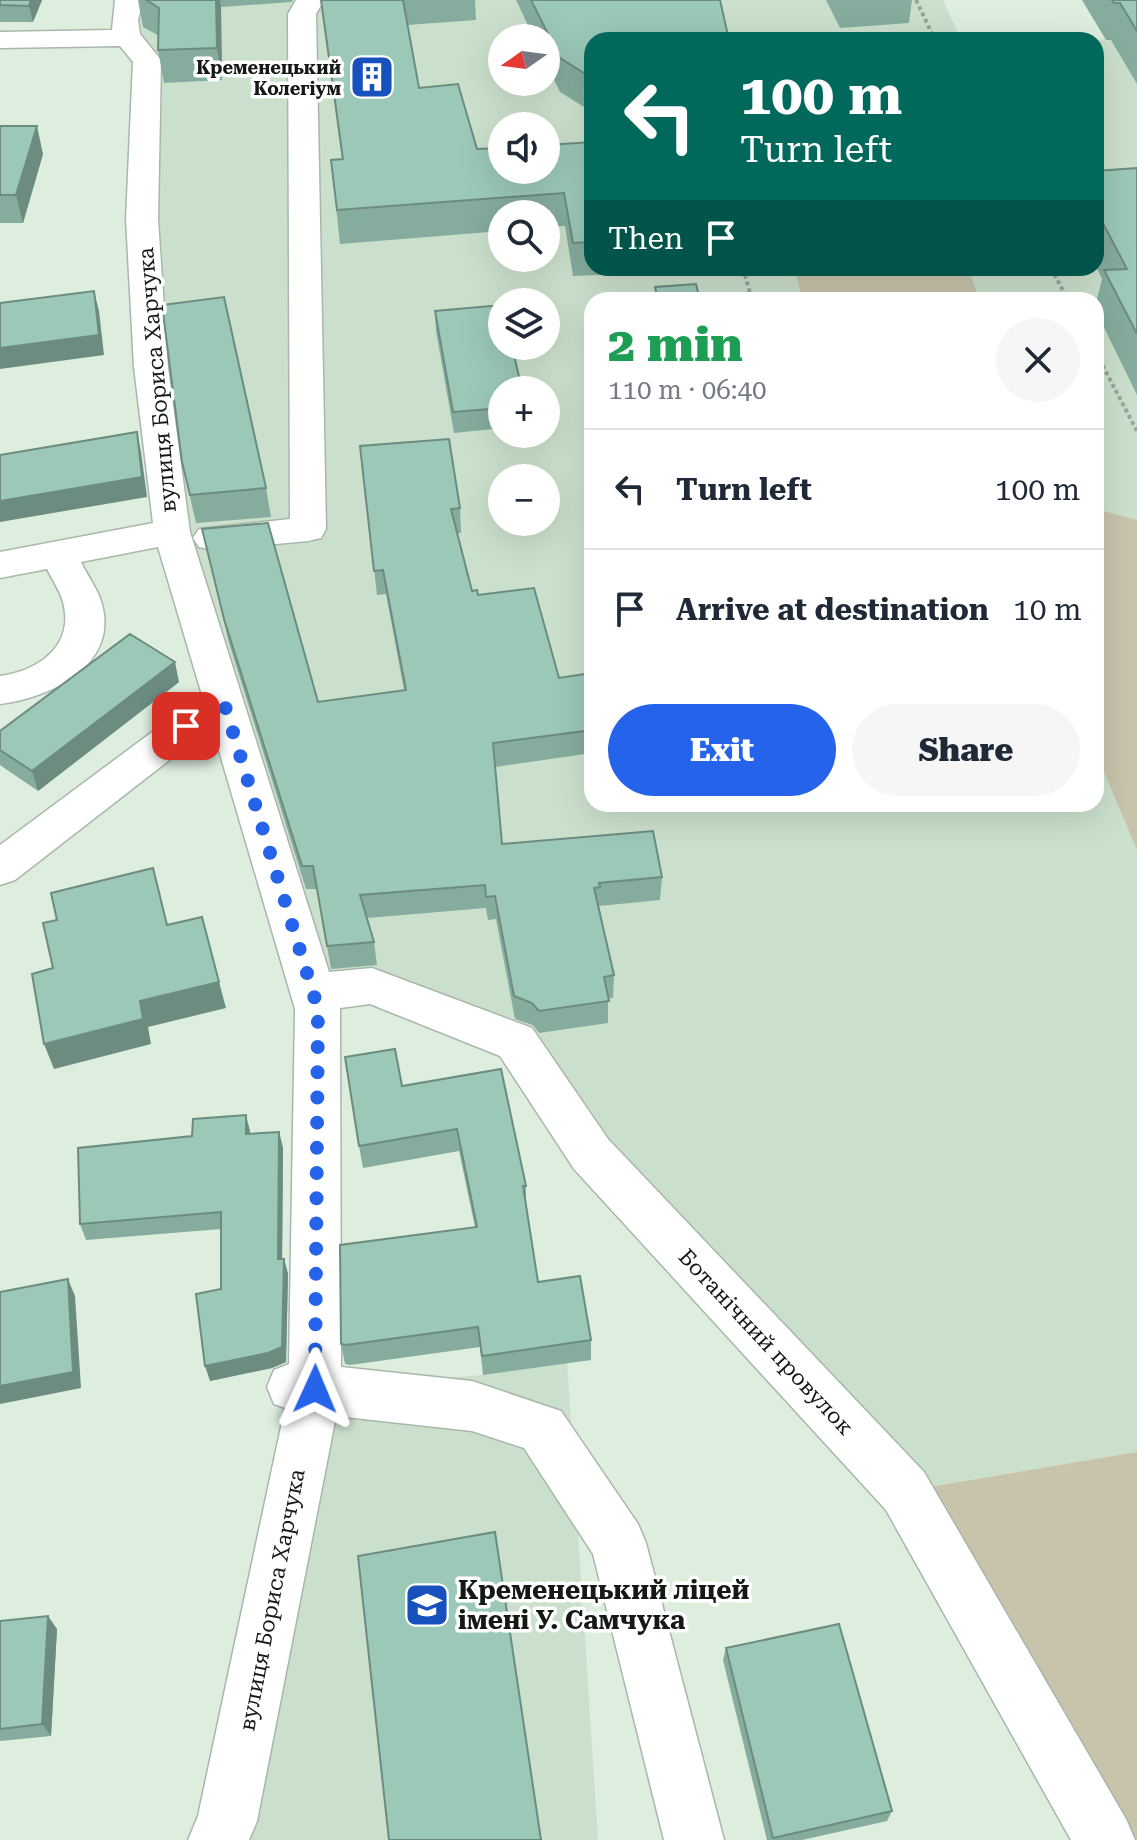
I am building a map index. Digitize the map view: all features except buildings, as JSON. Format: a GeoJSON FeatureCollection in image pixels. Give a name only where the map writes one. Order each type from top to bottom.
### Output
{"type":"FeatureCollection","features":[{"type":"Feature","properties":{"kind":"street"},"geometry":{"type":"LineString","coordinates":[[0,565],[173,537],[308,529],[302,14],[310,0]]}},
{"type":"Feature","properties":{"kind":"street"},"geometry":{"type":"LineString","coordinates":[[0,40],[127,19]]}},
{"type":"Feature","properties":{"kind":"street","name":"вулиця Бориса Харчука"},"geometry":{"type":"LineString","coordinates":[[127,19],[147,60],[142,219],[151,367],[173,537],[318,1009],[304,1388],[227,1821],[218,1840]]}},
{"type":"Feature","properties":{"kind":"street"},"geometry":{"type":"LineString","coordinates":[[0,690],[22,689],[58,672],[81,645],[83,603],[58,554]]}},
{"type":"Feature","properties":{"kind":"street"},"geometry":{"type":"LineString","coordinates":[[1,866],[209,708],[224,703]]}},
{"type":"Feature","properties":{"kind":"street","name":"Ботанічний провулок"},"geometry":{"type":"LineString","coordinates":[[312,992],[372,986],[516,1042],[591,1154],[905,1491],[1105,1840]]}},
{"type":"Feature","properties":{"kind":"street"},"geometry":{"type":"LineString","coordinates":[[304,1388],[472,1406],[542,1429],[618,1543],[694,1840]]}},
{"type":"Feature","properties":{"kind":"path"},"geometry":{"type":"LineString","coordinates":[[916,0],[931,32]]}},
{"type":"Feature","properties":{"kind":"path"},"geometry":{"type":"LineString","coordinates":[[1104,368],[1137,431]]}},
{"type":"Feature","properties":{"kind":"shaded area"},"geometry":{"type":"Polygon","coordinates":[[[129,0],[943,0],[957,32],[584,32],[584,276],[1104,276],[1104,40],[1137,38],[1137,1452],[905,1491],[516,1042],[372,986],[312,992],[172,532],[147,61],[129,0]]]}},
{"type":"Feature","properties":{"kind":"shaded area"},"geometry":{"type":"Polygon","coordinates":[[[796,276],[971,276],[977,292],[801,292],[796,276]]]}},
{"type":"Feature","properties":{"kind":"shaded area"},"geometry":{"type":"Polygon","coordinates":[[[1104,511],[1137,520],[1137,850],[1104,772],[1104,511]]]}},
{"type":"Feature","properties":{"kind":"shaded area","name":"Кременецький ліцей імені У. Самчука"},"geometry":{"type":"Polygon","coordinates":[[[567,1361],[598,1840],[218,1840],[315,1389],[483,1375],[567,1361]]]}},
{"type":"Feature","properties":{"kind":"shaded area"},"geometry":{"type":"Polygon","coordinates":[[[1137,1452],[1137,1840],[1105,1840],[905,1491],[1137,1452]]]}},
{"type":"Feature","properties":{"kind":"place","name":"Кременецький Колегіум"},"geometry":{"type":"Point","coordinates":[372,77]}},
{"type":"Feature","properties":{"kind":"place","name":"Кременецький ліцей імені У. Самчука"},"geometry":{"type":"Point","coordinates":[427,1605]}},
{"type":"Feature","properties":{"kind":"route"},"geometry":{"type":"LineString","coordinates":[[186,726],[209,708],[224,703],[318,1009],[315,1389]]}}]}
